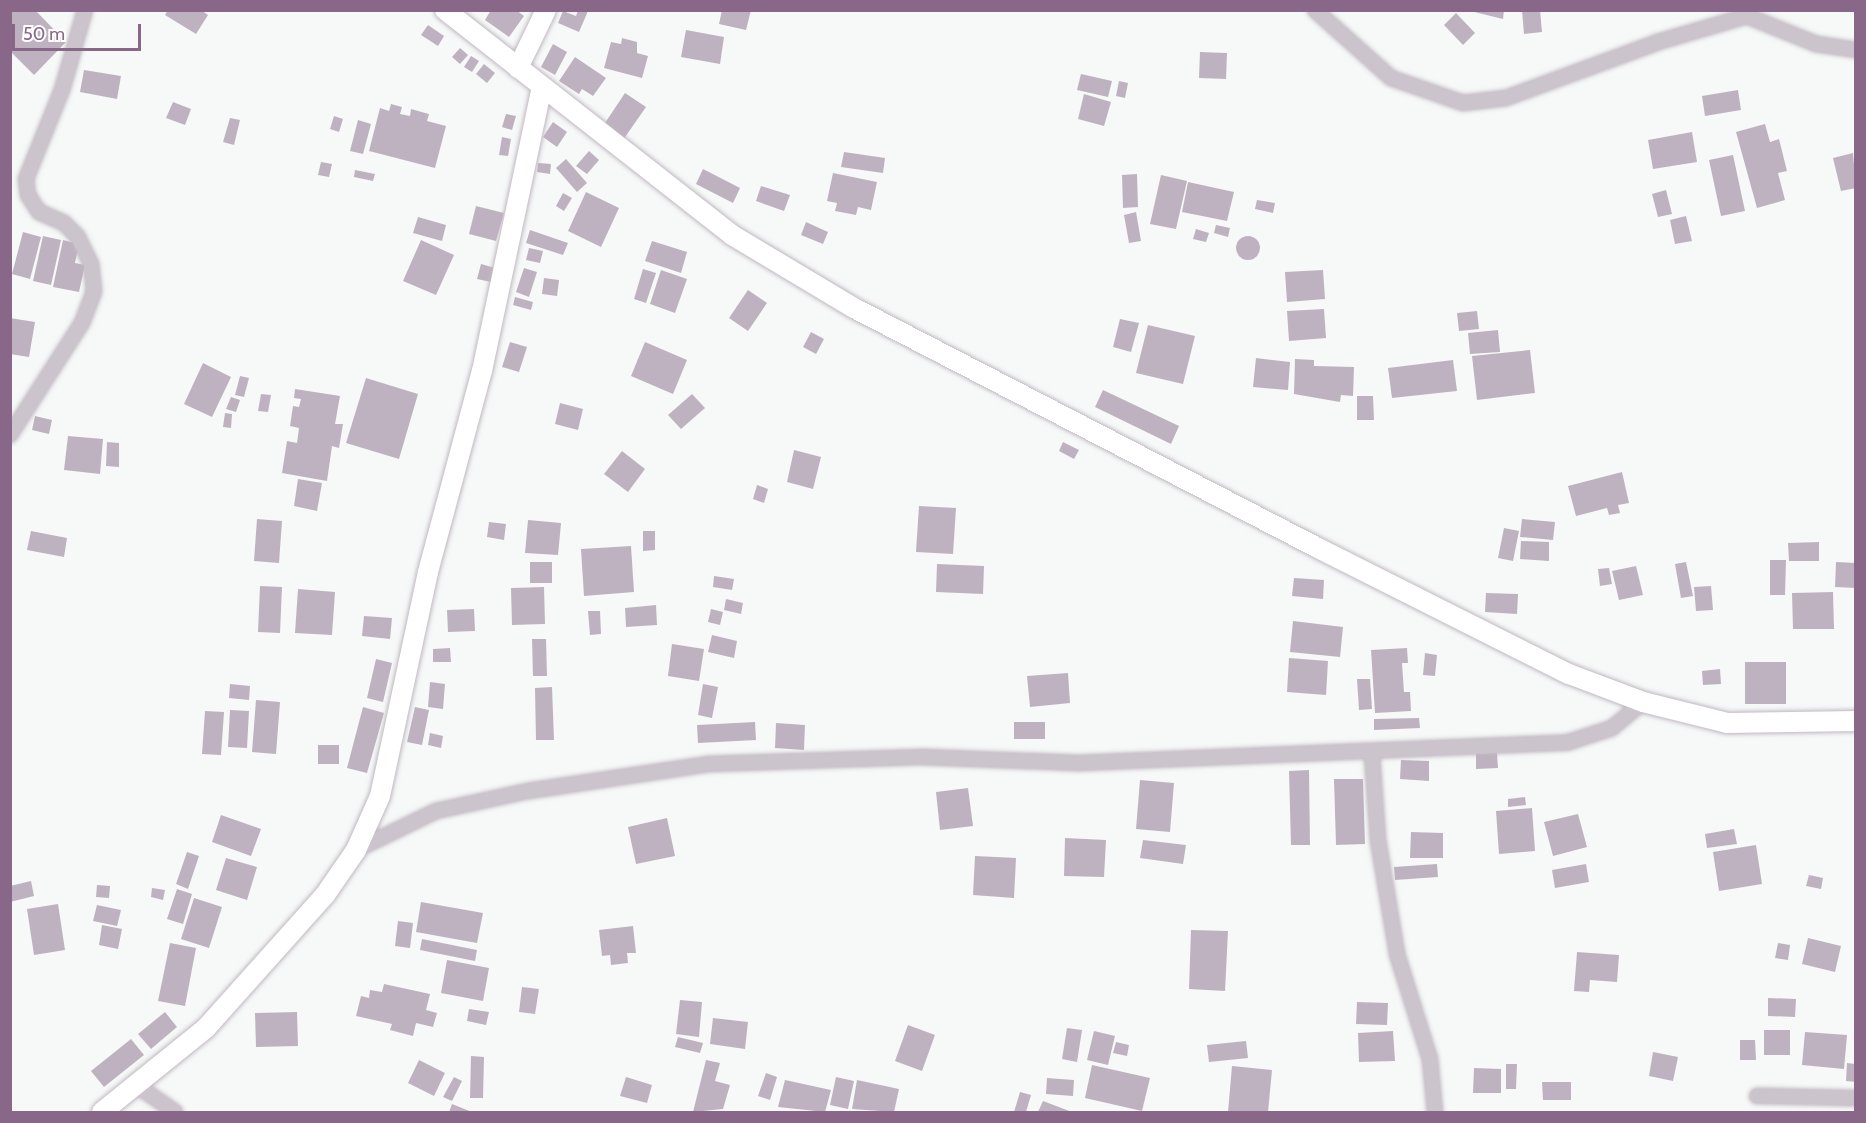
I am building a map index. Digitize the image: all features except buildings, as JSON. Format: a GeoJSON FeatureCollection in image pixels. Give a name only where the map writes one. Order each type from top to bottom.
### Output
{"type":"FeatureCollection","features":[{"type":"Feature","properties":{"kind":"main road"},"geometry":{"type":"LineString","coordinates":[[445,10],[732,235],[854,308],[1569,674],[1643,702],[1727,723],[1856,721]]}},
{"type":"Feature","properties":{"kind":"main road"},"geometry":{"type":"LineString","coordinates":[[519,68],[546,10]]}},
{"type":"Feature","properties":{"kind":"main road"},"geometry":{"type":"LineString","coordinates":[[102,1113],[139,1087],[206,1028],[325,896],[356,849],[382,785],[428,572],[492,327],[542,87]]}},
{"type":"Feature","properties":{"kind":"street"},"geometry":{"type":"LineString","coordinates":[[10,435],[82,322],[94,291],[91,264],[78,237],[64,223],[39,212],[28,195],[26,179],[31,156],[62,90],[85,10]]}},
{"type":"Feature","properties":{"kind":"street"},"geometry":{"type":"LineString","coordinates":[[1315,10],[1391,78],[1462,103],[1506,98],[1658,42],[1747,16],[1816,44],[1856,50]]}},
{"type":"Feature","properties":{"kind":"street"},"geometry":{"type":"LineString","coordinates":[[356,849],[436,811],[528,790],[708,764],[923,757],[1078,763],[1371,753],[1569,742],[1612,728],[1643,702]]}},
{"type":"Feature","properties":{"kind":"street"},"geometry":{"type":"LineString","coordinates":[[1371,753],[1378,840],[1397,954],[1430,1059],[1435,1113]]}},
{"type":"Feature","properties":{"kind":"street"},"geometry":{"type":"LineString","coordinates":[[139,1087],[175,1113]]}},
{"type":"Feature","properties":{"kind":"street"},"geometry":{"type":"LineString","coordinates":[[1757,1096],[1856,1098]]}}]}
